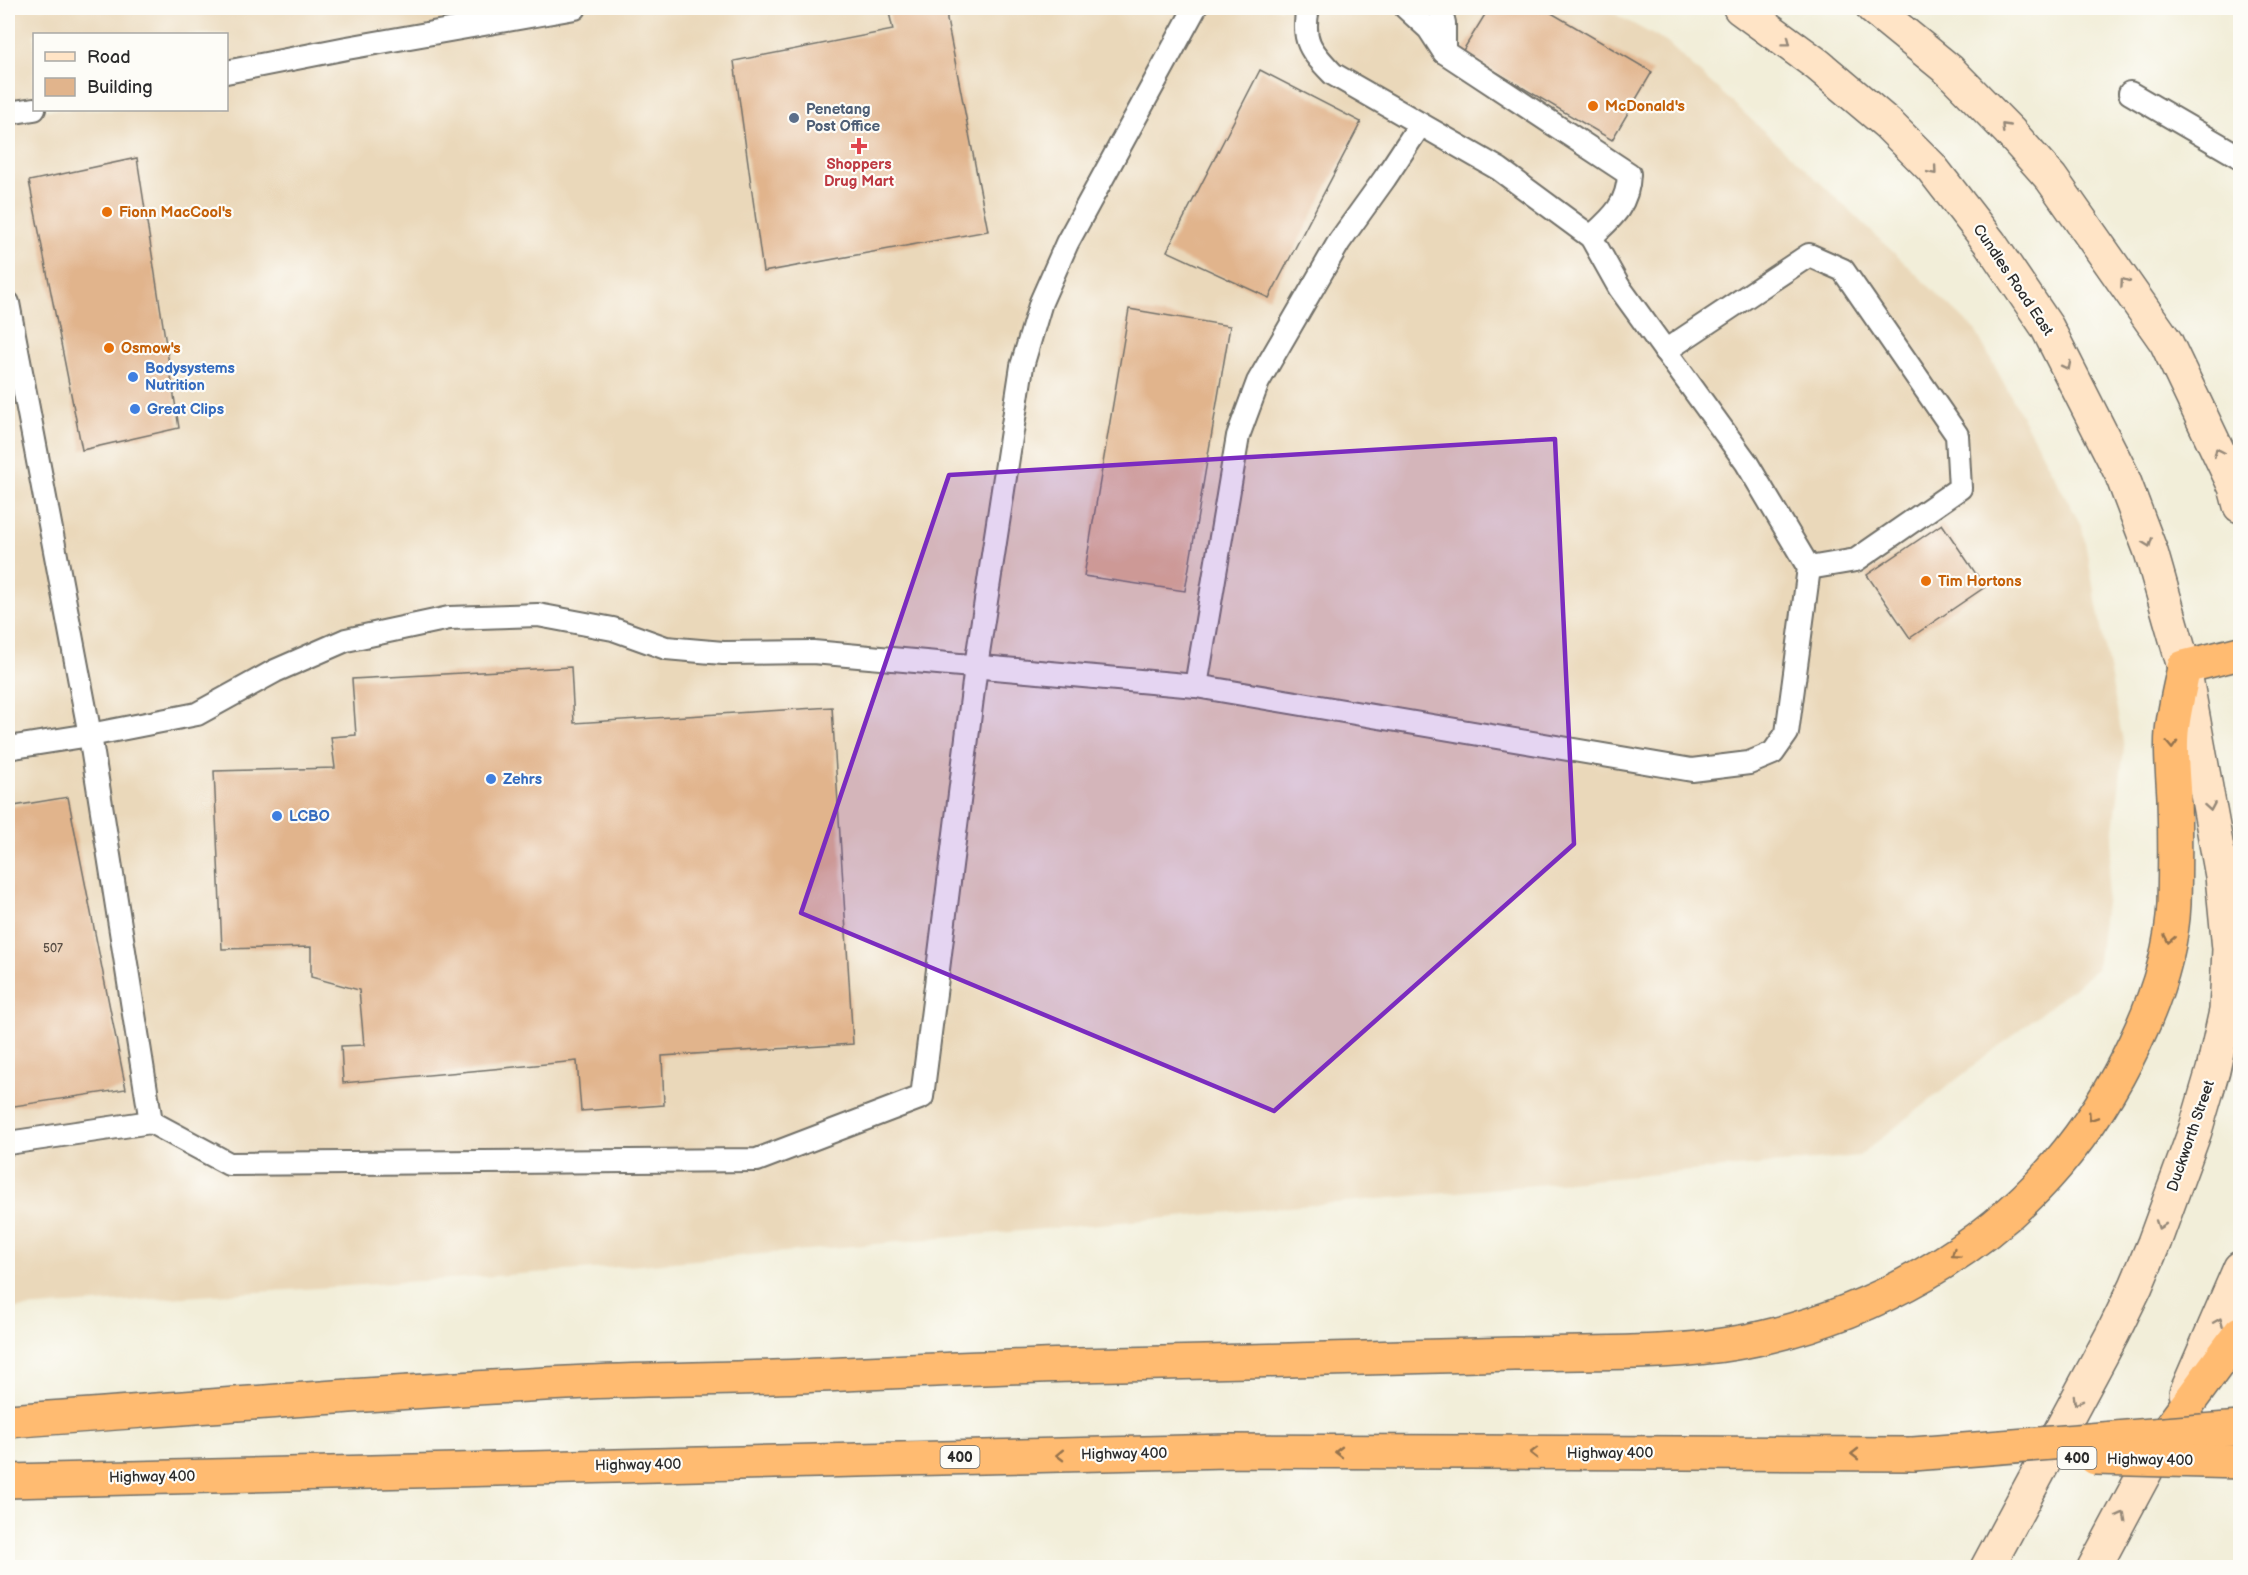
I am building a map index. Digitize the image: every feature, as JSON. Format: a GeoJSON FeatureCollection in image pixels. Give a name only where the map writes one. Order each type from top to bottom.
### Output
{"type":"FeatureCollection","features":[{"type":"Feature","properties":{"kind":"highway"},"geometry":{"type":"LineString","coordinates":[[8,1421],[368,1395],[590,1382],[1057,1365],[1650,1350],[1758,1339],[1805,1326],[1898,1289],[1948,1260],[1988,1231],[2019,1205],[2054,1168],[2095,1114],[2130,1054],[2152,1001],[2169,943],[2174,910],[2175,825],[2172,732],[2184,667],[2241,653]]}},
{"type":"Feature","properties":{"kind":"highway"},"geometry":{"type":"LineString","coordinates":[[2167,1432],[2241,1333]]}},
{"type":"Feature","properties":{"kind":"highway"},"geometry":{"type":"LineString","coordinates":[[1913,1454],[2241,1428]]}},
{"type":"Feature","properties":{"kind":"highway","name":"Highway 400"},"geometry":{"type":"LineString","coordinates":[[8,1481],[1227,1451],[1913,1454],[2241,1462]]}},
{"type":"Feature","properties":{"kind":"main road","name":"Cundles Road East"},"geometry":{"type":"LineString","coordinates":[[1740,8],[1818,65],[1888,124],[1931,167],[2024,290],[2048,327],[2121,473],[2151,552],[2184,667]]}},
{"type":"Feature","properties":{"kind":"main road"},"geometry":{"type":"LineString","coordinates":[[1873,8],[1950,71],[2051,178],[2166,342],[2235,487],[2241,506]]}},
{"type":"Feature","properties":{"kind":"main road","name":"Duckworth Street"},"geometry":{"type":"LineString","coordinates":[[1987,1568],[2136,1286],[2194,1131],[2222,1037],[2229,981],[2226,905],[2184,667]]}},
{"type":"Feature","properties":{"kind":"main road"},"geometry":{"type":"LineString","coordinates":[[2094,1568],[2167,1432],[2203,1357],[2241,1268]]}},
{"type":"Feature","properties":{"kind":"lane"},"geometry":{"type":"LineString","coordinates":[[228,72],[575,8]]}},
{"type":"Feature","properties":{"kind":"lane"},"geometry":{"type":"LineString","coordinates":[[8,1143],[151,1122],[229,1164],[757,1160],[922,1097],[976,666],[1022,366],[1041,302],[1067,243],[1195,8]]}},
{"type":"Feature","properties":{"kind":"lane"},"geometry":{"type":"LineString","coordinates":[[8,748],[197,714],[275,671],[346,640],[449,618],[538,615],[613,629],[666,648],[723,653],[813,652],[1196,687],[1692,770],[1749,763],[1773,753],[1787,733],[1809,568],[1746,462],[1619,287],[1591,237],[1499,170],[1333,74],[1312,52],[1305,26],[1308,8]]}},
{"type":"Feature","properties":{"kind":"lane"},"geometry":{"type":"LineString","coordinates":[[1406,8],[1429,29],[1444,52],[1629,174],[1629,191],[1615,215],[1591,237]]}},
{"type":"Feature","properties":{"kind":"lane"},"geometry":{"type":"LineString","coordinates":[[1440,8],[1444,23],[1444,52]]}},
{"type":"Feature","properties":{"kind":"lane"},"geometry":{"type":"LineString","coordinates":[[2130,93],[2241,157]]}},
{"type":"Feature","properties":{"kind":"lane"},"geometry":{"type":"LineString","coordinates":[[8,113],[33,109]]}},
{"type":"Feature","properties":{"kind":"lane"},"geometry":{"type":"LineString","coordinates":[[1196,687],[1238,436],[1258,382],[1339,242],[1420,125]]}},
{"type":"Feature","properties":{"kind":"lane"},"geometry":{"type":"LineString","coordinates":[[1665,351],[1809,255],[1843,270],[1957,435],[1960,488],[1856,560],[1809,568]]}},
{"type":"Feature","properties":{"kind":"lane"},"geometry":{"type":"LineString","coordinates":[[8,303],[90,735],[151,1122]]}},
{"type":"Feature","properties":{"kind":"highlighted area"},"geometry":{"type":"Polygon","coordinates":[[[1555,439],[1574,844],[1274,1111],[801,913],[949,475],[1555,439]]]}},
{"type":"Feature","properties":{"kind":"shaded area"},"geometry":{"type":"Polygon","coordinates":[[[8,8],[1604,8],[1666,42],[1812,175],[1975,330],[2082,527],[2124,747],[2097,969],[1859,1156],[595,1269],[8,1309],[8,8]]]}},
{"type":"Feature","properties":{"kind":"building","name":"Shoppers Drug Mart"},"geometry":{"type":"Polygon","coordinates":[[[888,8],[947,8],[947,20],[988,231],[763,272],[734,61],[893,30],[888,8]]]}},
{"type":"Feature","properties":{"kind":"building","name":"McDonald's"},"geometry":{"type":"Polygon","coordinates":[[[1489,8],[1543,8],[1652,72],[1612,140],[1462,52],[1489,8]]]}},
{"type":"Feature","properties":{"kind":"building"},"geometry":{"type":"Polygon","coordinates":[[[1260,70],[1361,122],[1269,298],[1167,251],[1260,70]]]}},
{"type":"Feature","properties":{"kind":"building"},"geometry":{"type":"Polygon","coordinates":[[[137,158],[179,428],[82,450],[29,181],[137,158]]]}},
{"type":"Feature","properties":{"kind":"building"},"geometry":{"type":"Polygon","coordinates":[[[1129,309],[1230,326],[1185,591],[1084,576],[1129,309]]]}},
{"type":"Feature","properties":{"kind":"building","name":"Tim Hortons"},"geometry":{"type":"Polygon","coordinates":[[[1942,524],[1985,587],[1910,638],[1867,575],[1942,524]]]}},
{"type":"Feature","properties":{"kind":"building"},"geometry":{"type":"Polygon","coordinates":[[[571,667],[574,723],[832,707],[853,1044],[662,1056],[664,1105],[581,1111],[577,1061],[343,1083],[341,1046],[364,1045],[359,990],[311,977],[311,947],[222,949],[214,771],[335,768],[331,737],[356,735],[352,679],[571,667]]]}},
{"type":"Feature","properties":{"kind":"building"},"geometry":{"type":"Polygon","coordinates":[[[68,797],[126,1089],[8,1107],[8,807],[68,797]]]}},
{"type":"Feature","properties":{"kind":"place","name":"McDonald's"},"geometry":{"type":"Point","coordinates":[1593,106]}},
{"type":"Feature","properties":{"kind":"place","name":"Penetang Post Office"},"geometry":{"type":"Point","coordinates":[794,118]}},
{"type":"Feature","properties":{"kind":"place","name":"Shoppers Drug Mart"},"geometry":{"type":"Point","coordinates":[859,146]}},
{"type":"Feature","properties":{"kind":"place","name":"Fionn MacCool's"},"geometry":{"type":"Point","coordinates":[107,212]}},
{"type":"Feature","properties":{"kind":"place","name":"Osmow's"},"geometry":{"type":"Point","coordinates":[109,348]}},
{"type":"Feature","properties":{"kind":"place","name":"Bodysystems Nutrition"},"geometry":{"type":"Point","coordinates":[133,377]}},
{"type":"Feature","properties":{"kind":"place","name":"Great Clips"},"geometry":{"type":"Point","coordinates":[135,409]}},
{"type":"Feature","properties":{"kind":"place","name":"Tim Hortons"},"geometry":{"type":"Point","coordinates":[1926,581]}},
{"type":"Feature","properties":{"kind":"place","name":"Zehrs"},"geometry":{"type":"Point","coordinates":[491,779]}},
{"type":"Feature","properties":{"kind":"place","name":"LCBO"},"geometry":{"type":"Point","coordinates":[277,816]}}]}
